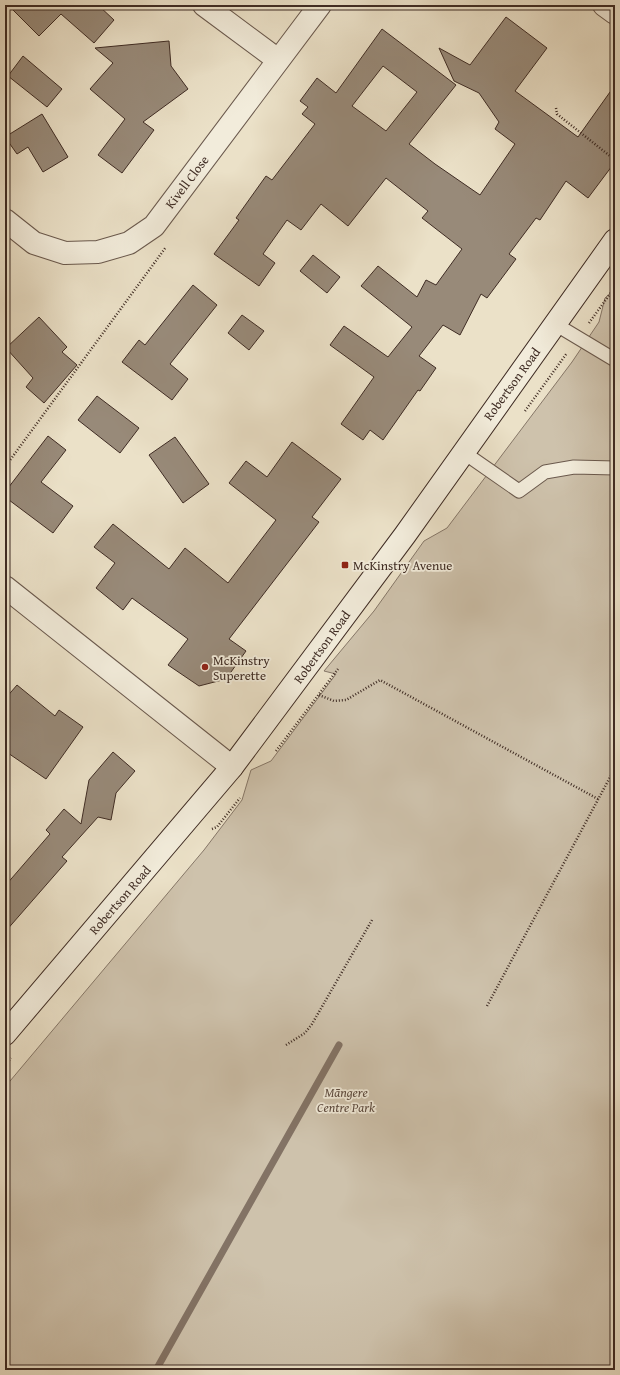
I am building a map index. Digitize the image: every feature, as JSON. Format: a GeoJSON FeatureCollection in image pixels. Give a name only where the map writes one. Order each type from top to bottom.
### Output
{"type":"FeatureCollection","features":[{"type":"Feature","properties":{"kind":"main road"},"geometry":{"type":"LineString","coordinates":[[204,5],[278,60]]}},
{"type":"Feature","properties":{"kind":"main road","name":"Kivell Close"},"geometry":{"type":"LineString","coordinates":[[5,220],[34,242],[65,253],[98,252],[129,243],[154,226],[320,5]]}},
{"type":"Feature","properties":{"kind":"main road"},"geometry":{"type":"LineString","coordinates":[[604,5],[615,13]]}},
{"type":"Feature","properties":{"kind":"main road","name":"Robertson Road"},"geometry":{"type":"LineString","coordinates":[[5,1034],[232,767],[405,535],[615,240]]}},
{"type":"Feature","properties":{"kind":"main road"},"geometry":{"type":"LineString","coordinates":[[5,587],[232,767]]}},
{"type":"Feature","properties":{"kind":"lane"},"geometry":{"type":"LineString","coordinates":[[555,324],[615,360]]}},
{"type":"Feature","properties":{"kind":"lane"},"geometry":{"type":"LineString","coordinates":[[463,452],[518,491],[545,472],[574,467],[615,468]]}},
{"type":"Feature","properties":{"kind":"path"},"geometry":{"type":"LineString","coordinates":[[556,108],[557,114],[615,160]]}},
{"type":"Feature","properties":{"kind":"path"},"geometry":{"type":"LineString","coordinates":[[5,467],[167,248],[154,226]]}},
{"type":"Feature","properties":{"kind":"path"},"geometry":{"type":"LineString","coordinates":[[319,695],[334,701],[346,700],[380,680],[598,799]]}},
{"type":"Feature","properties":{"kind":"path"},"geometry":{"type":"LineString","coordinates":[[487,1006],[615,768]]}},
{"type":"Feature","properties":{"kind":"path"},"geometry":{"type":"LineString","coordinates":[[286,1044],[305,1033],[312,1024],[372,920]]}},
{"type":"Feature","properties":{"kind":"green space","name":"Māngere Centre Park"},"geometry":{"type":"Polygon","coordinates":[[[615,289],[615,1370],[5,1370],[5,1087],[204,850],[242,800],[251,770],[271,761],[336,674],[324,671],[374,611],[424,541],[447,528],[572,362],[599,322],[605,298],[615,289]]]}},
{"type":"Feature","properties":{"kind":"building"},"geometry":{"type":"Polygon","coordinates":[[[8,5],[98,5],[114,20],[94,43],[61,14],[39,36],[8,5]]]}},
{"type":"Feature","properties":{"kind":"building"},"geometry":{"type":"Polygon","coordinates":[[[506,17],[547,48],[515,91],[578,137],[615,85],[615,162],[588,198],[566,181],[540,220],[536,218],[509,254],[516,259],[487,298],[481,294],[460,335],[443,325],[419,356],[436,368],[420,391],[418,390],[383,440],[370,430],[363,440],[341,424],[374,377],[330,345],[344,326],[388,357],[412,327],[361,286],[378,266],[417,297],[426,280],[436,285],[462,249],[422,218],[428,211],[386,178],[348,226],[321,204],[301,230],[287,220],[263,254],[275,263],[259,286],[214,254],[239,220],[236,218],[266,176],[272,180],[315,124],[302,114],[308,107],[300,101],[317,78],[336,93],[382,29],[456,85],[409,144],[480,195],[515,144],[495,129],[499,122],[479,93],[454,81],[439,48],[470,65],[506,17]],[[383,66],[352,106],[386,131],[417,92],[383,66]]]}},
{"type":"Feature","properties":{"kind":"building"},"geometry":{"type":"Polygon","coordinates":[[[169,41],[171,66],[188,89],[143,122],[154,130],[122,173],[98,155],[125,119],[90,89],[113,63],[95,48],[169,41]]]}},
{"type":"Feature","properties":{"kind":"building"},"geometry":{"type":"Polygon","coordinates":[[[23,56],[62,89],[47,107],[8,76],[23,56]]]}},
{"type":"Feature","properties":{"kind":"building"},"geometry":{"type":"Polygon","coordinates":[[[42,114],[68,157],[43,172],[28,147],[17,154],[5,137],[42,114]]]}},
{"type":"Feature","properties":{"kind":"building"},"geometry":{"type":"Polygon","coordinates":[[[313,255],[340,277],[327,293],[300,271],[313,255]]]}},
{"type":"Feature","properties":{"kind":"building"},"geometry":{"type":"Polygon","coordinates":[[[193,285],[217,305],[170,364],[188,379],[172,400],[122,362],[139,340],[145,345],[193,285]]]}},
{"type":"Feature","properties":{"kind":"building"},"geometry":{"type":"Polygon","coordinates":[[[242,315],[264,331],[249,350],[228,333],[242,315]]]}},
{"type":"Feature","properties":{"kind":"building"},"geometry":{"type":"Polygon","coordinates":[[[39,317],[67,347],[62,352],[77,365],[44,403],[26,387],[33,378],[6,348],[39,317]]]}},
{"type":"Feature","properties":{"kind":"building"},"geometry":{"type":"Polygon","coordinates":[[[97,396],[139,428],[120,453],[78,420],[97,396]]]}},
{"type":"Feature","properties":{"kind":"building"},"geometry":{"type":"Polygon","coordinates":[[[48,436],[66,450],[41,482],[73,506],[53,533],[5,497],[5,492],[48,436]]]}},
{"type":"Feature","properties":{"kind":"building"},"geometry":{"type":"Polygon","coordinates":[[[175,437],[209,484],[183,503],[149,455],[175,437]]]}},
{"type":"Feature","properties":{"kind":"building"},"geometry":{"type":"Polygon","coordinates":[[[292,442],[341,479],[312,517],[319,522],[229,639],[246,651],[226,679],[199,686],[168,665],[188,639],[132,598],[123,610],[96,588],[115,563],[94,547],[113,524],[169,569],[185,548],[228,583],[276,520],[229,483],[246,461],[267,477],[292,442]]]}},
{"type":"Feature","properties":{"kind":"building"},"geometry":{"type":"Polygon","coordinates":[[[17,685],[55,716],[59,710],[83,727],[46,779],[5,751],[5,699],[17,685]]]}},
{"type":"Feature","properties":{"kind":"building"},"geometry":{"type":"Polygon","coordinates":[[[113,752],[135,771],[116,793],[111,820],[98,817],[62,857],[67,861],[5,932],[5,886],[50,834],[46,830],[64,809],[81,824],[89,780],[113,752]]]}},
{"type":"Feature","properties":{"kind":"waterway"},"geometry":{"type":"LineString","coordinates":[[156,1370],[339,1045]]}},
{"type":"Feature","properties":{"kind":"place","name":"McKinstry Avenue"},"geometry":{"type":"Point","coordinates":[345,565]}},
{"type":"Feature","properties":{"kind":"place","name":"McKinstry Superette"},"geometry":{"type":"Point","coordinates":[205,667]}}]}
